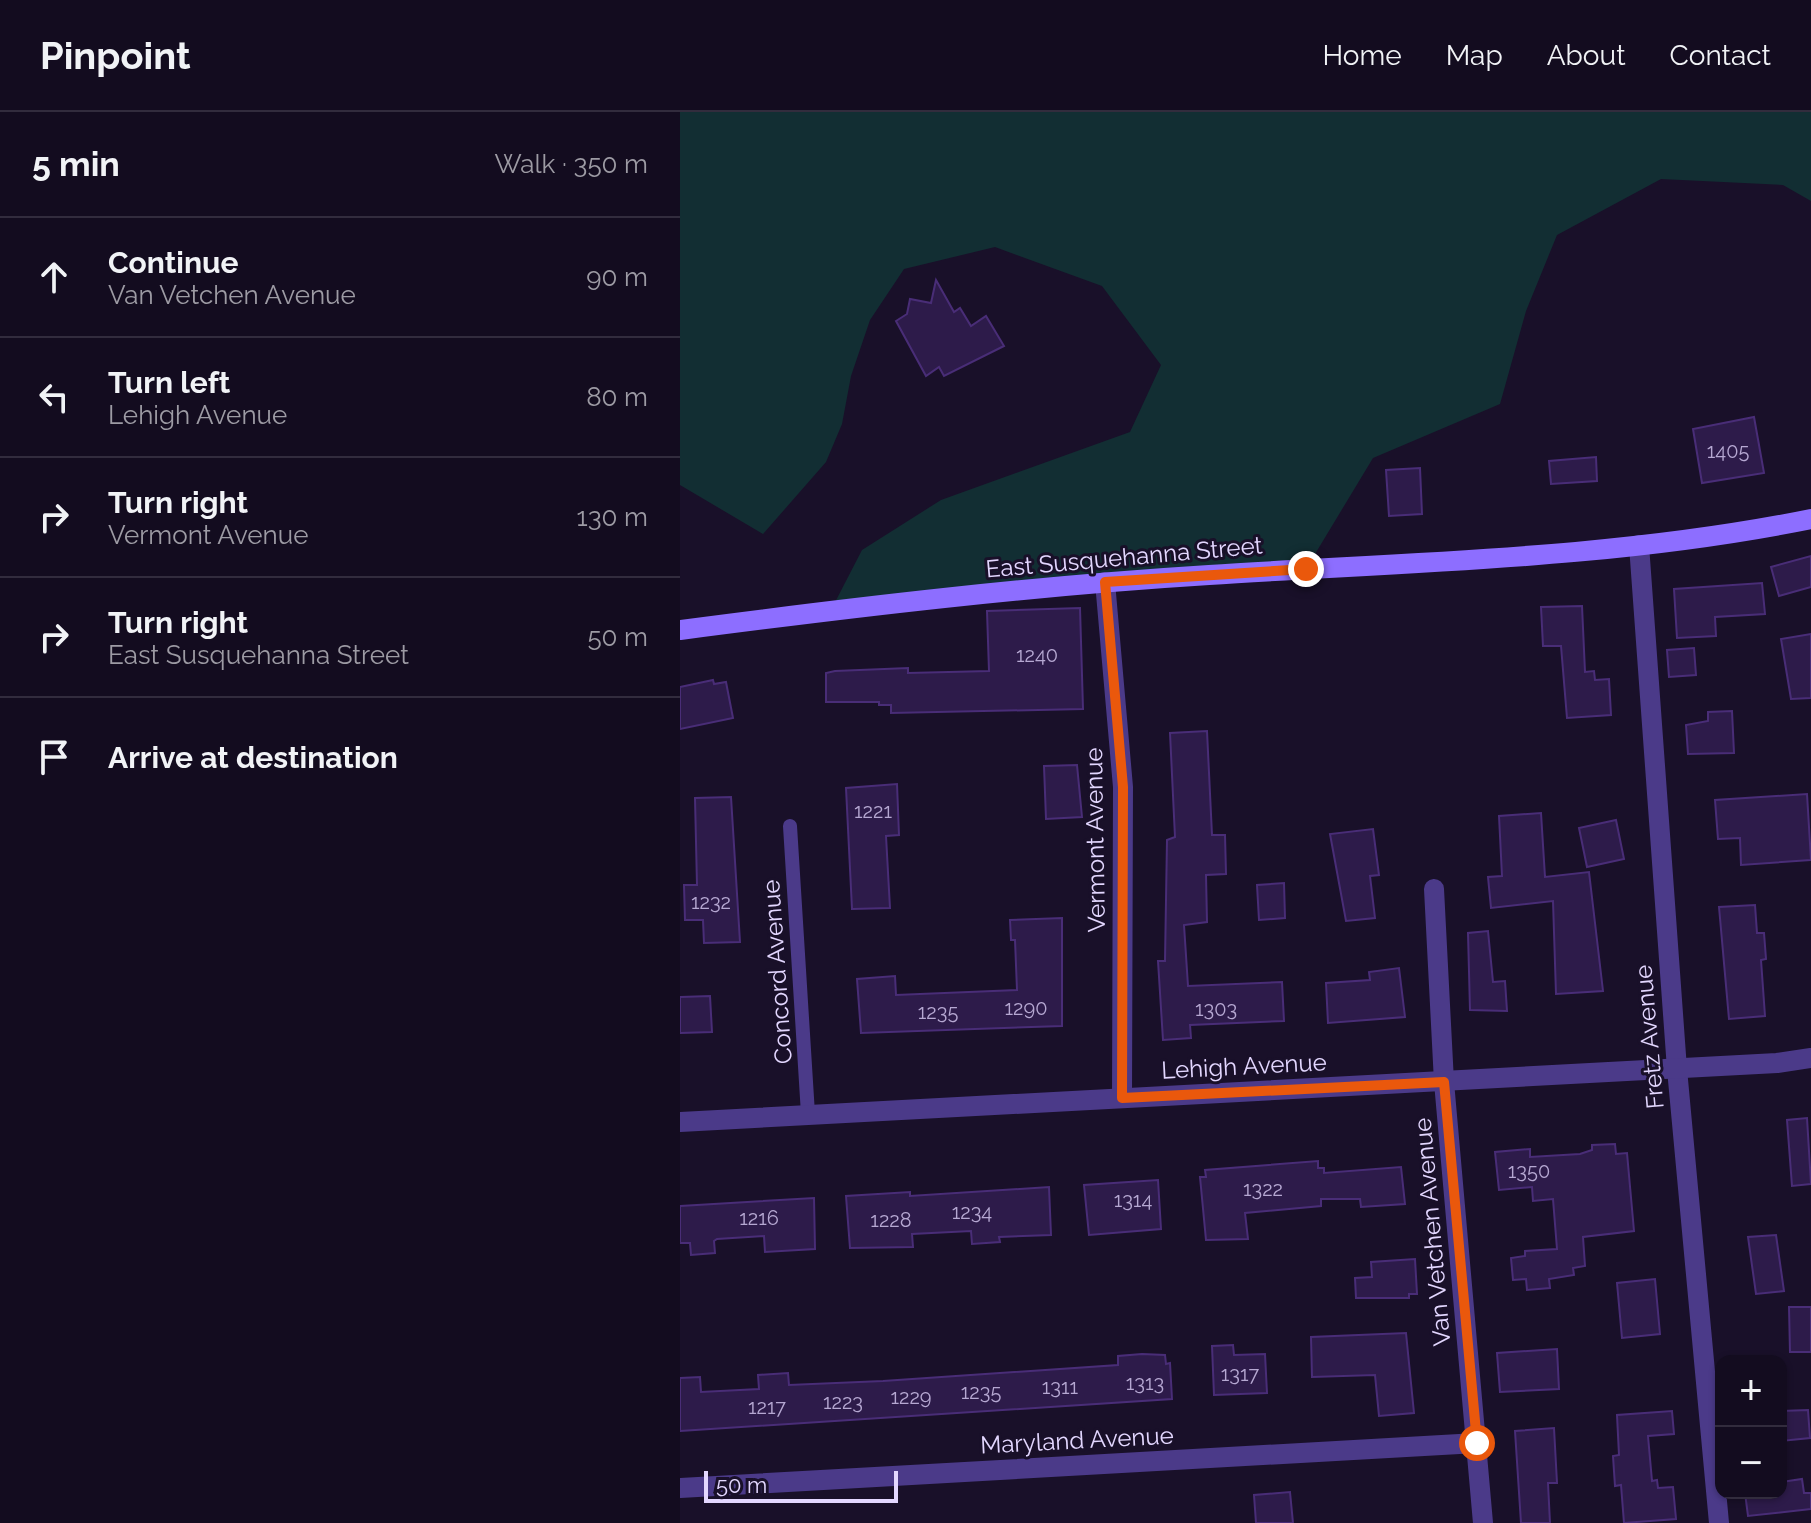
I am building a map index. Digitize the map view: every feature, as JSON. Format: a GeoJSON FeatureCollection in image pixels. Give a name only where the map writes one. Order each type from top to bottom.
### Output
{"type":"FeatureCollection","features":[{"type":"Feature","properties":{"kind":"main road","name":"East Susquehanna Street"},"geometry":{"type":"LineString","coordinates":[[680,630],[1105,582],[1639,545],[1811,519]]}},
{"type":"Feature","properties":{"kind":"street","name":"Fretz Avenue"},"geometry":{"type":"LineString","coordinates":[[1639,545],[1677,1069],[1719,1523]]}},
{"type":"Feature","properties":{"kind":"street","name":"Vermont Avenue"},"geometry":{"type":"LineString","coordinates":[[1105,582],[1123,787],[1122,1098]]}},
{"type":"Feature","properties":{"kind":"street","name":"Van Vetchen Avenue"},"geometry":{"type":"LineString","coordinates":[[1434,889],[1444,1082],[1483,1523]]}},
{"type":"Feature","properties":{"kind":"street","name":"Lehigh Avenue"},"geometry":{"type":"LineString","coordinates":[[680,1122],[1677,1069],[1811,1058]]}},
{"type":"Feature","properties":{"kind":"street","name":"Maryland Avenue"},"geometry":{"type":"LineString","coordinates":[[680,1488],[1477,1443]]}},
{"type":"Feature","properties":{"kind":"lane","name":"Concord Avenue"},"geometry":{"type":"LineString","coordinates":[[790,826],[808,1114]]}},
{"type":"Feature","properties":{"kind":"green space"},"geometry":{"type":"Polygon","coordinates":[[[680,112],[1811,112],[1811,201],[1783,185],[1661,179],[1557,235],[1526,311],[1500,404],[1373,458],[1306,569],[831,610],[862,550],[941,500],[1130,432],[1161,365],[1102,286],[995,247],[904,269],[870,320],[851,376],[842,424],[826,462],[763,534],[680,485],[680,112]]]}},
{"type":"Feature","properties":{"kind":"building"},"geometry":{"type":"Polygon","coordinates":[[[936,280],[954,312],[960,308],[971,326],[986,316],[1004,346],[944,376],[939,367],[926,376],[896,321],[907,314],[910,299],[931,303],[936,280]]]}},
{"type":"Feature","properties":{"kind":"building"},"geometry":{"type":"Polygon","coordinates":[[[1754,417],[1764,473],[1702,483],[1693,429],[1754,417]]]}},
{"type":"Feature","properties":{"kind":"building"},"geometry":{"type":"Polygon","coordinates":[[[1596,457],[1597,481],[1551,484],[1549,461],[1596,457]]]}},
{"type":"Feature","properties":{"kind":"building"},"geometry":{"type":"Polygon","coordinates":[[[1420,468],[1422,514],[1389,516],[1386,470],[1420,468]]]}},
{"type":"Feature","properties":{"kind":"building"},"geometry":{"type":"Polygon","coordinates":[[[1811,556],[1811,587],[1779,596],[1771,567],[1811,556]]]}},
{"type":"Feature","properties":{"kind":"building"},"geometry":{"type":"Polygon","coordinates":[[[1762,583],[1765,614],[1715,617],[1716,636],[1677,638],[1674,589],[1762,583]]]}},
{"type":"Feature","properties":{"kind":"building"},"geometry":{"type":"Polygon","coordinates":[[[1582,606],[1585,672],[1594,671],[1595,680],[1609,679],[1611,715],[1567,718],[1561,646],[1543,646],[1541,607],[1582,606]]]}},
{"type":"Feature","properties":{"kind":"building"},"geometry":{"type":"Polygon","coordinates":[[[1080,608],[1083,709],[891,713],[891,705],[879,705],[879,702],[826,702],[826,673],[835,671],[908,668],[908,673],[989,671],[987,611],[1080,608]]]}},
{"type":"Feature","properties":{"kind":"building"},"geometry":{"type":"Polygon","coordinates":[[[1811,634],[1811,698],[1791,699],[1781,639],[1811,634]]]}},
{"type":"Feature","properties":{"kind":"building"},"geometry":{"type":"Polygon","coordinates":[[[1694,648],[1696,675],[1669,677],[1667,650],[1694,648]]]}},
{"type":"Feature","properties":{"kind":"building"},"geometry":{"type":"Polygon","coordinates":[[[713,680],[714,684],[726,682],[733,718],[680,729],[680,687],[713,680]]]}},
{"type":"Feature","properties":{"kind":"building"},"geometry":{"type":"Polygon","coordinates":[[[1732,711],[1734,753],[1688,754],[1686,725],[1708,721],[1708,712],[1732,711]]]}},
{"type":"Feature","properties":{"kind":"building"},"geometry":{"type":"Polygon","coordinates":[[[1207,731],[1212,835],[1225,835],[1226,874],[1206,875],[1207,922],[1184,925],[1188,986],[1282,982],[1284,1021],[1190,1025],[1191,1038],[1163,1040],[1158,961],[1165,961],[1167,840],[1175,837],[1170,733],[1207,731]]]}},
{"type":"Feature","properties":{"kind":"building"},"geometry":{"type":"Polygon","coordinates":[[[1077,765],[1082,817],[1046,819],[1044,766],[1077,765]]]}},
{"type":"Feature","properties":{"kind":"building"},"geometry":{"type":"Polygon","coordinates":[[[897,784],[899,835],[886,836],[890,908],[852,909],[846,788],[897,784]]]}},
{"type":"Feature","properties":{"kind":"building"},"geometry":{"type":"Polygon","coordinates":[[[1807,794],[1811,860],[1741,865],[1740,838],[1718,839],[1715,800],[1807,794]]]}},
{"type":"Feature","properties":{"kind":"building"},"geometry":{"type":"Polygon","coordinates":[[[731,797],[740,942],[704,943],[703,920],[685,920],[684,885],[697,885],[695,798],[731,797]]]}},
{"type":"Feature","properties":{"kind":"building"},"geometry":{"type":"Polygon","coordinates":[[[1541,813],[1545,877],[1589,872],[1603,991],[1556,994],[1553,901],[1491,908],[1488,877],[1502,876],[1499,816],[1541,813]]]}},
{"type":"Feature","properties":{"kind":"building"},"geometry":{"type":"Polygon","coordinates":[[[1616,820],[1624,859],[1587,867],[1579,828],[1616,820]]]}},
{"type":"Feature","properties":{"kind":"building"},"geometry":{"type":"Polygon","coordinates":[[[1373,829],[1379,875],[1370,876],[1375,918],[1346,921],[1330,834],[1373,829]]]}},
{"type":"Feature","properties":{"kind":"building"},"geometry":{"type":"Polygon","coordinates":[[[1284,883],[1285,918],[1259,920],[1257,885],[1284,883]]]}},
{"type":"Feature","properties":{"kind":"building"},"geometry":{"type":"Polygon","coordinates":[[[1755,905],[1757,933],[1764,933],[1766,959],[1761,960],[1765,1016],[1729,1019],[1719,907],[1755,905]]]}},
{"type":"Feature","properties":{"kind":"building"},"geometry":{"type":"Polygon","coordinates":[[[1062,918],[1062,1026],[861,1033],[857,979],[895,976],[896,995],[1017,990],[1015,940],[1011,940],[1010,920],[1062,918]]]}},
{"type":"Feature","properties":{"kind":"building"},"geometry":{"type":"Polygon","coordinates":[[[1488,931],[1493,982],[1505,981],[1507,1011],[1470,1010],[1468,933],[1488,931]]]}},
{"type":"Feature","properties":{"kind":"building"},"geometry":{"type":"Polygon","coordinates":[[[1399,968],[1405,1017],[1328,1023],[1326,983],[1370,980],[1369,972],[1399,968]]]}},
{"type":"Feature","properties":{"kind":"building"},"geometry":{"type":"Polygon","coordinates":[[[710,996],[712,1032],[680,1033],[680,997],[710,996]]]}},
{"type":"Feature","properties":{"kind":"building"},"geometry":{"type":"Polygon","coordinates":[[[1807,1118],[1811,1184],[1792,1186],[1787,1120],[1807,1118]]]}},
{"type":"Feature","properties":{"kind":"building"},"geometry":{"type":"Polygon","coordinates":[[[1615,1144],[1616,1154],[1627,1153],[1634,1231],[1583,1237],[1585,1266],[1573,1268],[1574,1275],[1549,1279],[1550,1288],[1527,1290],[1526,1279],[1513,1280],[1511,1258],[1525,1256],[1525,1251],[1557,1249],[1553,1199],[1533,1201],[1532,1187],[1499,1190],[1495,1152],[1530,1149],[1530,1157],[1580,1154],[1592,1150],[1592,1145],[1615,1144]]]}},
{"type":"Feature","properties":{"kind":"building"},"geometry":{"type":"Polygon","coordinates":[[[1318,1161],[1318,1168],[1324,1168],[1324,1173],[1401,1167],[1405,1204],[1361,1207],[1360,1199],[1321,1199],[1321,1206],[1245,1213],[1248,1239],[1206,1240],[1200,1177],[1206,1177],[1205,1170],[1318,1161]]]}},
{"type":"Feature","properties":{"kind":"building"},"geometry":{"type":"Polygon","coordinates":[[[1158,1180],[1161,1229],[1089,1235],[1084,1185],[1158,1180]]]}},
{"type":"Feature","properties":{"kind":"building"},"geometry":{"type":"Polygon","coordinates":[[[1049,1187],[1051,1235],[999,1237],[1000,1242],[972,1244],[971,1231],[912,1234],[913,1247],[850,1248],[846,1196],[910,1192],[910,1196],[1049,1187]]]}},
{"type":"Feature","properties":{"kind":"building"},"geometry":{"type":"Polygon","coordinates":[[[814,1198],[815,1249],[765,1252],[764,1236],[717,1239],[714,1241],[715,1253],[691,1255],[690,1243],[680,1243],[680,1206],[814,1198]]]}},
{"type":"Feature","properties":{"kind":"building"},"geometry":{"type":"Polygon","coordinates":[[[1776,1235],[1784,1291],[1756,1294],[1748,1237],[1776,1235]]]}},
{"type":"Feature","properties":{"kind":"building"},"geometry":{"type":"Polygon","coordinates":[[[1415,1259],[1417,1294],[1409,1294],[1409,1298],[1356,1298],[1355,1278],[1372,1277],[1371,1262],[1415,1259]]]}},
{"type":"Feature","properties":{"kind":"building"},"geometry":{"type":"Polygon","coordinates":[[[1655,1279],[1660,1334],[1622,1338],[1617,1283],[1655,1279]]]}},
{"type":"Feature","properties":{"kind":"building"},"geometry":{"type":"Polygon","coordinates":[[[1789,1307],[1811,1307],[1811,1352],[1790,1352],[1789,1307]]]}},
{"type":"Feature","properties":{"kind":"building"},"geometry":{"type":"Polygon","coordinates":[[[1406,1333],[1414,1413],[1379,1416],[1375,1375],[1312,1377],[1311,1337],[1406,1333]]]}},
{"type":"Feature","properties":{"kind":"building"},"geometry":{"type":"Polygon","coordinates":[[[1233,1345],[1234,1355],[1265,1354],[1267,1393],[1214,1395],[1212,1346],[1233,1345]]]}},
{"type":"Feature","properties":{"kind":"building"},"geometry":{"type":"Polygon","coordinates":[[[1557,1349],[1559,1389],[1500,1392],[1497,1353],[1557,1349]]]}},
{"type":"Feature","properties":{"kind":"building"},"geometry":{"type":"Polygon","coordinates":[[[1165,1355],[1166,1364],[1170,1363],[1172,1399],[680,1431],[680,1378],[700,1377],[701,1392],[759,1389],[758,1375],[788,1373],[789,1385],[883,1381],[1118,1365],[1118,1356],[1165,1355]]]}},
{"type":"Feature","properties":{"kind":"building"},"geometry":{"type":"Polygon","coordinates":[[[1808,1410],[1810,1438],[1787,1440],[1787,1411],[1808,1410]]]}},
{"type":"Feature","properties":{"kind":"building"},"geometry":{"type":"Polygon","coordinates":[[[1672,1411],[1674,1434],[1648,1436],[1652,1481],[1657,1480],[1658,1488],[1673,1487],[1676,1519],[1624,1523],[1621,1485],[1615,1486],[1613,1456],[1619,1455],[1617,1415],[1672,1411]]]}},
{"type":"Feature","properties":{"kind":"building"},"geometry":{"type":"Polygon","coordinates":[[[1554,1428],[1557,1483],[1548,1483],[1550,1523],[1521,1523],[1515,1431],[1554,1428]]]}},
{"type":"Feature","properties":{"kind":"building"},"geometry":{"type":"Polygon","coordinates":[[[1802,1479],[1804,1493],[1811,1493],[1811,1509],[1748,1516],[1746,1499],[1787,1499],[1787,1481],[1802,1479]]]}},
{"type":"Feature","properties":{"kind":"building"},"geometry":{"type":"Polygon","coordinates":[[[1290,1492],[1293,1523],[1256,1523],[1254,1495],[1290,1492]]]}},
{"type":"Feature","properties":{"kind":"route"},"geometry":{"type":"LineString","coordinates":[[1306,569],[1105,582],[1123,787],[1122,1098],[1444,1082],[1477,1443]]}}]}
